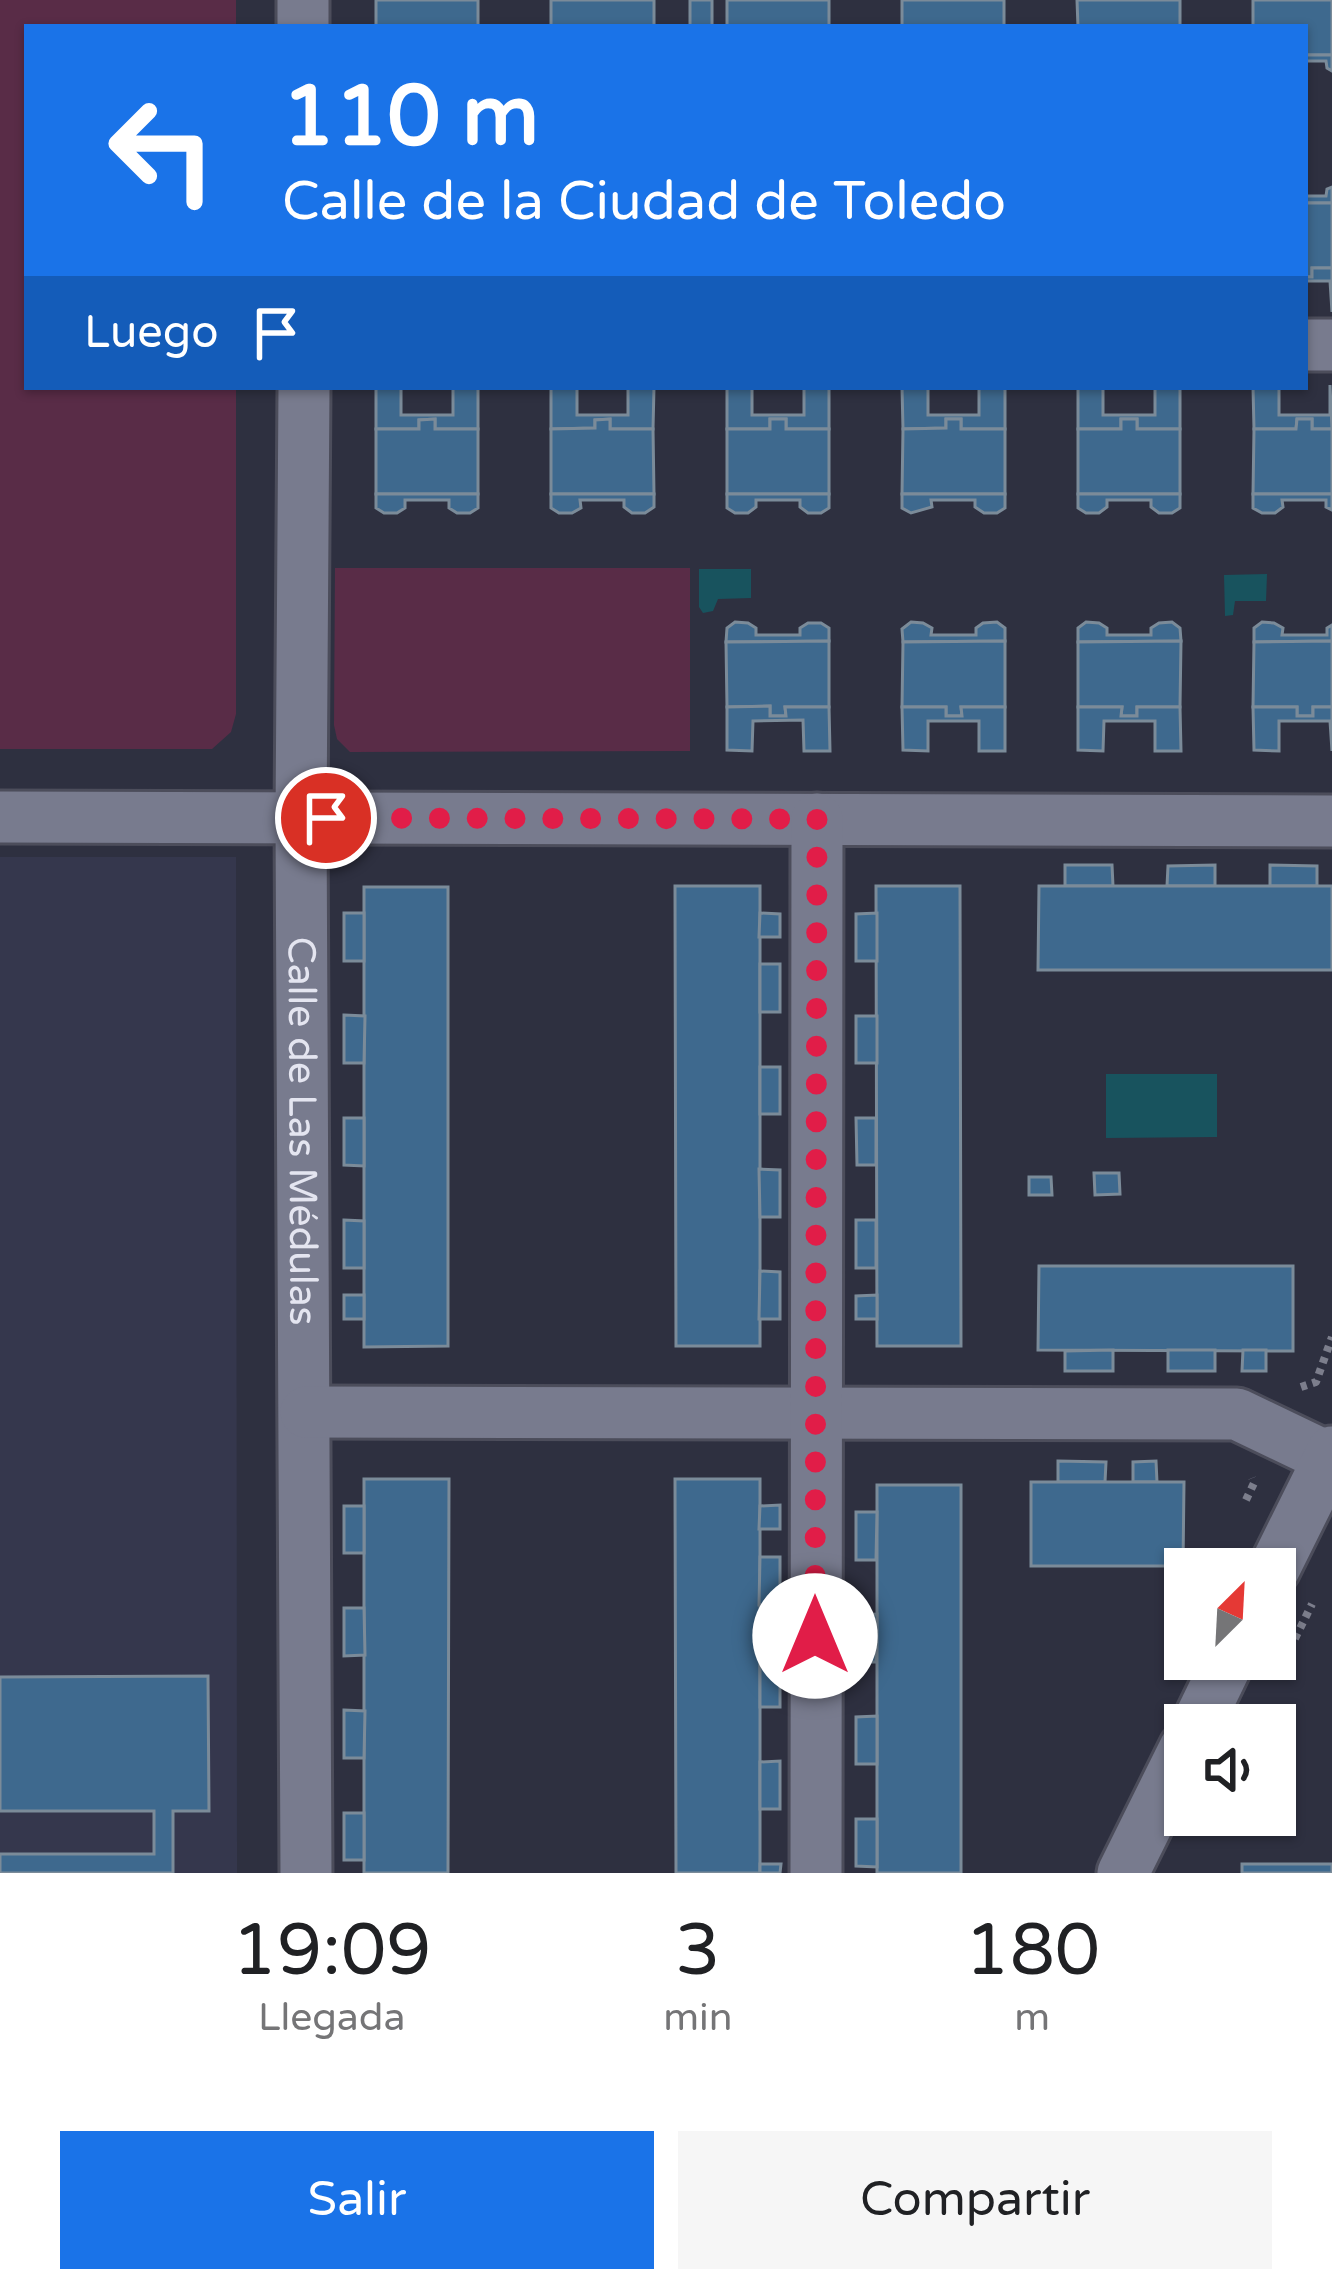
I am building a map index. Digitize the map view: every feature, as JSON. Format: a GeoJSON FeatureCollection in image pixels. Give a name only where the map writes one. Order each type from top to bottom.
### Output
{"type":"FeatureCollection","features":[{"type":"Feature","properties":{"kind":"street","name":"Calle de Las Médulas"},"geometry":{"type":"LineString","coordinates":[[304,390],[306,1873]]}},
{"type":"Feature","properties":{"kind":"street"},"geometry":{"type":"LineString","coordinates":[[0,817],[1332,821]]}},
{"type":"Feature","properties":{"kind":"street"},"geometry":{"type":"LineString","coordinates":[[816,1873],[817,819]]}},
{"type":"Feature","properties":{"kind":"street"},"geometry":{"type":"LineString","coordinates":[[306,1412],[1237,1414],[1330,1455],[1284,1548]]}},
{"type":"Feature","properties":{"kind":"street"},"geometry":{"type":"LineString","coordinates":[[1218,1704],[1243,1680]]}},
{"type":"Feature","properties":{"kind":"street"},"geometry":{"type":"LineString","coordinates":[[1123,1873],[1164,1790]]}},
{"type":"Feature","properties":{"kind":"path"},"geometry":{"type":"LineString","coordinates":[[1316,1382],[1332,1337]]}},
{"type":"Feature","properties":{"kind":"path"},"geometry":{"type":"LineString","coordinates":[[1296,1617],[1322,1586]]}},
{"type":"Feature","properties":{"kind":"shaded area"},"geometry":{"type":"Polygon","coordinates":[[[0,0],[236,0],[236,24],[24,24],[24,390],[236,390],[236,714],[231,732],[212,749],[0,749],[0,0]]]}},
{"type":"Feature","properties":{"kind":"shaded area"},"geometry":{"type":"Polygon","coordinates":[[[335,568],[690,568],[690,751],[350,752],[337,739],[334,725],[335,568]]]}},
{"type":"Feature","properties":{"kind":"shaded area"},"geometry":{"type":"Polygon","coordinates":[[[699,569],[751,569],[751,598],[718,599],[713,611],[703,613],[699,569]]]}},
{"type":"Feature","properties":{"kind":"shaded area"},"geometry":{"type":"Polygon","coordinates":[[[1267,574],[1266,601],[1235,601],[1233,615],[1225,616],[1224,575],[1267,574]]]}},
{"type":"Feature","properties":{"kind":"shaded area"},"geometry":{"type":"Polygon","coordinates":[[[0,857],[236,857],[237,1873],[0,1873],[0,857]]]}},
{"type":"Feature","properties":{"kind":"shaded area"},"geometry":{"type":"Polygon","coordinates":[[[1106,1074],[1217,1074],[1217,1137],[1106,1138],[1106,1074]]]}},
{"type":"Feature","properties":{"kind":"building"},"geometry":{"type":"Polygon","coordinates":[[[376,0],[478,0],[478,24],[376,24],[376,0]]]}},
{"type":"Feature","properties":{"kind":"building"},"geometry":{"type":"Polygon","coordinates":[[[551,0],[654,0],[654,24],[551,24],[551,0]]]}},
{"type":"Feature","properties":{"kind":"building"},"geometry":{"type":"Polygon","coordinates":[[[690,0],[712,0],[712,24],[690,24],[690,0]]]}},
{"type":"Feature","properties":{"kind":"building"},"geometry":{"type":"Polygon","coordinates":[[[727,0],[829,0],[829,24],[727,24],[727,0]]]}},
{"type":"Feature","properties":{"kind":"building"},"geometry":{"type":"Polygon","coordinates":[[[902,0],[1004,0],[1004,24],[902,24],[902,0]]]}},
{"type":"Feature","properties":{"kind":"building"},"geometry":{"type":"Polygon","coordinates":[[[1077,0],[1180,0],[1180,24],[1078,24],[1077,0]]]}},
{"type":"Feature","properties":{"kind":"building"},"geometry":{"type":"Polygon","coordinates":[[[1253,0],[1332,0],[1332,55],[1308,55],[1308,24],[1253,24],[1253,0]]]}},
{"type":"Feature","properties":{"kind":"building"},"geometry":{"type":"Polygon","coordinates":[[[1308,55],[1332,55],[1332,71],[1326,61],[1308,61],[1308,55]]]}},
{"type":"Feature","properties":{"kind":"building"},"geometry":{"type":"Polygon","coordinates":[[[1332,187],[1332,203],[1308,203],[1308,196],[1326,196],[1332,187]]]}},
{"type":"Feature","properties":{"kind":"building"},"geometry":{"type":"Polygon","coordinates":[[[1308,203],[1332,203],[1332,268],[1312,268],[1312,277],[1308,277],[1308,203]]]}},
{"type":"Feature","properties":{"kind":"building"},"geometry":{"type":"Polygon","coordinates":[[[1312,268],[1332,268],[1332,312],[1330,281],[1308,281],[1312,268]]]}},
{"type":"Feature","properties":{"kind":"building"},"geometry":{"type":"Polygon","coordinates":[[[1330,385],[1332,429],[1312,429],[1312,419],[1297,419],[1296,429],[1254,429],[1253,390],[1279,390],[1279,415],[1330,415],[1330,385]]]}},
{"type":"Feature","properties":{"kind":"building"},"geometry":{"type":"Polygon","coordinates":[[[376,390],[401,390],[401,415],[453,415],[453,390],[478,390],[478,429],[435,429],[435,419],[419,420],[419,429],[376,429],[376,390]]]}},
{"type":"Feature","properties":{"kind":"building"},"geometry":{"type":"Polygon","coordinates":[[[551,390],[577,390],[577,415],[628,415],[628,390],[654,390],[653,429],[610,429],[610,419],[595,420],[595,428],[551,429],[551,390]]]}},
{"type":"Feature","properties":{"kind":"building"},"geometry":{"type":"Polygon","coordinates":[[[727,390],[752,390],[752,415],[804,415],[804,390],[829,390],[829,429],[786,429],[786,419],[770,419],[770,429],[727,429],[727,390]]]}},
{"type":"Feature","properties":{"kind":"building"},"geometry":{"type":"Polygon","coordinates":[[[902,390],[928,390],[928,415],[979,415],[979,390],[1005,390],[1005,429],[961,429],[961,419],[946,419],[946,428],[903,429],[902,390]]]}},
{"type":"Feature","properties":{"kind":"building"},"geometry":{"type":"Polygon","coordinates":[[[1078,390],[1103,390],[1103,415],[1155,415],[1155,390],[1180,390],[1180,429],[1137,429],[1137,419],[1121,419],[1121,429],[1078,429],[1078,390]]]}},
{"type":"Feature","properties":{"kind":"building"},"geometry":{"type":"Polygon","coordinates":[[[435,419],[435,429],[478,429],[478,494],[376,494],[376,429],[419,429],[419,420],[435,419]]]}},
{"type":"Feature","properties":{"kind":"building"},"geometry":{"type":"Polygon","coordinates":[[[610,419],[610,429],[653,429],[654,494],[551,494],[551,429],[595,428],[595,420],[610,419]]]}},
{"type":"Feature","properties":{"kind":"building"},"geometry":{"type":"Polygon","coordinates":[[[770,419],[786,419],[786,429],[829,429],[829,494],[727,494],[727,429],[770,429],[770,419]]]}},
{"type":"Feature","properties":{"kind":"building"},"geometry":{"type":"Polygon","coordinates":[[[946,419],[961,419],[961,429],[1005,429],[1005,494],[902,494],[903,429],[946,428],[946,419]]]}},
{"type":"Feature","properties":{"kind":"building"},"geometry":{"type":"Polygon","coordinates":[[[1121,419],[1137,419],[1137,429],[1180,429],[1180,494],[1078,494],[1078,429],[1121,429],[1121,419]]]}},
{"type":"Feature","properties":{"kind":"building"},"geometry":{"type":"Polygon","coordinates":[[[1297,419],[1312,419],[1312,429],[1332,429],[1332,494],[1253,494],[1254,429],[1296,429],[1297,419]]]}},
{"type":"Feature","properties":{"kind":"building"},"geometry":{"type":"Polygon","coordinates":[[[376,494],[478,494],[478,508],[457,513],[449,508],[449,500],[405,500],[405,508],[397,513],[384,513],[376,508],[376,494]]]}},
{"type":"Feature","properties":{"kind":"building"},"geometry":{"type":"Polygon","coordinates":[[[551,494],[654,494],[654,507],[632,513],[624,507],[624,500],[580,500],[581,508],[559,513],[551,508],[551,494]]]}},
{"type":"Feature","properties":{"kind":"building"},"geometry":{"type":"Polygon","coordinates":[[[727,494],[829,494],[829,508],[808,513],[800,507],[800,500],[756,500],[756,507],[748,513],[735,513],[727,508],[727,494]]]}},
{"type":"Feature","properties":{"kind":"building"},"geometry":{"type":"Polygon","coordinates":[[[902,494],[1005,494],[1005,508],[984,513],[975,507],[975,500],[931,500],[932,507],[911,513],[902,508],[902,494]]]}},
{"type":"Feature","properties":{"kind":"building"},"geometry":{"type":"Polygon","coordinates":[[[1078,494],[1180,494],[1180,508],[1159,513],[1151,507],[1151,500],[1107,500],[1107,507],[1099,513],[1086,513],[1078,508],[1078,494]]]}},
{"type":"Feature","properties":{"kind":"building"},"geometry":{"type":"Polygon","coordinates":[[[1253,494],[1332,494],[1332,510],[1326,507],[1326,500],[1282,500],[1283,507],[1275,513],[1262,513],[1253,508],[1253,494]]]}},
{"type":"Feature","properties":{"kind":"building"},"geometry":{"type":"Polygon","coordinates":[[[735,622],[748,623],[756,628],[756,635],[800,635],[800,628],[808,623],[821,623],[829,628],[829,641],[726,642],[727,628],[735,622]]]}},
{"type":"Feature","properties":{"kind":"building"},"geometry":{"type":"Polygon","coordinates":[[[911,622],[932,628],[931,635],[976,635],[983,623],[997,622],[1005,628],[1005,641],[903,642],[902,629],[911,622]]]}},
{"type":"Feature","properties":{"kind":"building"},"geometry":{"type":"Polygon","coordinates":[[[1086,622],[1099,623],[1107,628],[1107,635],[1151,635],[1151,628],[1159,623],[1172,622],[1180,628],[1181,641],[1078,642],[1078,628],[1086,622]]]}},
{"type":"Feature","properties":{"kind":"building"},"geometry":{"type":"Polygon","coordinates":[[[1262,622],[1283,628],[1282,635],[1327,635],[1332,625],[1332,641],[1254,642],[1254,628],[1262,622]]]}},
{"type":"Feature","properties":{"kind":"building"},"geometry":{"type":"Polygon","coordinates":[[[829,641],[829,707],[785,707],[786,716],[770,716],[770,706],[727,707],[726,642],[829,641]]]}},
{"type":"Feature","properties":{"kind":"building"},"geometry":{"type":"Polygon","coordinates":[[[1005,641],[1005,707],[961,707],[962,716],[946,716],[946,707],[902,707],[903,642],[1005,641]]]}},
{"type":"Feature","properties":{"kind":"building"},"geometry":{"type":"Polygon","coordinates":[[[1181,641],[1180,707],[1137,707],[1137,716],[1121,716],[1122,707],[1078,707],[1078,642],[1181,641]]]}},
{"type":"Feature","properties":{"kind":"building"},"geometry":{"type":"Polygon","coordinates":[[[1332,641],[1332,707],[1313,707],[1313,716],[1297,716],[1297,707],[1253,707],[1254,642],[1332,641]]]}},
{"type":"Feature","properties":{"kind":"building"},"geometry":{"type":"Polygon","coordinates":[[[770,706],[770,716],[786,716],[785,707],[829,707],[830,751],[804,751],[803,720],[753,721],[752,751],[727,750],[727,707],[770,706]]]}},
{"type":"Feature","properties":{"kind":"building"},"geometry":{"type":"Polygon","coordinates":[[[902,707],[946,707],[946,716],[962,716],[961,707],[1005,707],[1005,751],[979,751],[979,721],[928,721],[928,751],[903,750],[902,707]]]}},
{"type":"Feature","properties":{"kind":"building"},"geometry":{"type":"Polygon","coordinates":[[[1078,707],[1122,707],[1121,716],[1137,716],[1137,707],[1180,707],[1181,751],[1155,751],[1155,721],[1104,721],[1103,751],[1078,750],[1078,707]]]}},
{"type":"Feature","properties":{"kind":"building"},"geometry":{"type":"Polygon","coordinates":[[[1253,707],[1297,707],[1297,716],[1313,716],[1313,707],[1332,707],[1332,751],[1330,721],[1279,721],[1279,751],[1254,750],[1253,707]]]}},
{"type":"Feature","properties":{"kind":"building"},"geometry":{"type":"Polygon","coordinates":[[[1065,865],[1112,865],[1113,886],[1065,886],[1065,865]]]}},
{"type":"Feature","properties":{"kind":"building"},"geometry":{"type":"Polygon","coordinates":[[[1215,865],[1215,886],[1167,886],[1168,866],[1215,865]]]}},
{"type":"Feature","properties":{"kind":"building"},"geometry":{"type":"Polygon","coordinates":[[[1270,865],[1317,866],[1317,886],[1270,886],[1270,865]]]}},
{"type":"Feature","properties":{"kind":"building"},"geometry":{"type":"Polygon","coordinates":[[[675,886],[760,886],[760,1346],[676,1346],[675,886]]]}},
{"type":"Feature","properties":{"kind":"building"},"geometry":{"type":"Polygon","coordinates":[[[876,886],[960,886],[961,1346],[877,1346],[876,886]]]}},
{"type":"Feature","properties":{"kind":"building"},"geometry":{"type":"Polygon","coordinates":[[[1039,886],[1332,886],[1332,970],[1038,970],[1039,886]]]}},
{"type":"Feature","properties":{"kind":"building"},"geometry":{"type":"Polygon","coordinates":[[[364,887],[448,887],[448,1346],[364,1347],[364,887]]]}},
{"type":"Feature","properties":{"kind":"building"},"geometry":{"type":"Polygon","coordinates":[[[344,913],[364,913],[364,961],[344,961],[344,913]]]}},
{"type":"Feature","properties":{"kind":"building"},"geometry":{"type":"Polygon","coordinates":[[[760,913],[780,914],[780,937],[759,937],[760,913]]]}},
{"type":"Feature","properties":{"kind":"building"},"geometry":{"type":"Polygon","coordinates":[[[877,913],[877,961],[856,961],[856,914],[877,913]]]}},
{"type":"Feature","properties":{"kind":"building"},"geometry":{"type":"Polygon","coordinates":[[[760,964],[780,964],[780,1012],[760,1012],[760,964]]]}},
{"type":"Feature","properties":{"kind":"building"},"geometry":{"type":"Polygon","coordinates":[[[344,1015],[365,1016],[364,1063],[344,1063],[344,1015]]]}},
{"type":"Feature","properties":{"kind":"building"},"geometry":{"type":"Polygon","coordinates":[[[856,1016],[877,1016],[877,1063],[856,1063],[856,1016]]]}},
{"type":"Feature","properties":{"kind":"building"},"geometry":{"type":"Polygon","coordinates":[[[760,1067],[780,1067],[780,1114],[760,1114],[760,1067]]]}},
{"type":"Feature","properties":{"kind":"building"},"geometry":{"type":"Polygon","coordinates":[[[344,1118],[364,1118],[364,1166],[344,1165],[344,1118]]]}},
{"type":"Feature","properties":{"kind":"building"},"geometry":{"type":"Polygon","coordinates":[[[856,1118],[876,1118],[876,1165],[857,1165],[856,1118]]]}},
{"type":"Feature","properties":{"kind":"building"},"geometry":{"type":"Polygon","coordinates":[[[759,1169],[780,1170],[780,1217],[760,1217],[759,1169]]]}},
{"type":"Feature","properties":{"kind":"building"},"geometry":{"type":"Polygon","coordinates":[[[1094,1173],[1119,1173],[1120,1194],[1095,1195],[1094,1173]]]}},
{"type":"Feature","properties":{"kind":"building"},"geometry":{"type":"Polygon","coordinates":[[[1029,1177],[1051,1177],[1052,1195],[1029,1195],[1029,1177]]]}},
{"type":"Feature","properties":{"kind":"building"},"geometry":{"type":"Polygon","coordinates":[[[344,1220],[364,1221],[364,1268],[344,1268],[344,1220]]]}},
{"type":"Feature","properties":{"kind":"building"},"geometry":{"type":"Polygon","coordinates":[[[856,1220],[876,1220],[876,1268],[856,1268],[856,1220]]]}},
{"type":"Feature","properties":{"kind":"building"},"geometry":{"type":"Polygon","coordinates":[[[1039,1266],[1293,1266],[1293,1351],[1038,1350],[1039,1266]]]}},
{"type":"Feature","properties":{"kind":"building"},"geometry":{"type":"Polygon","coordinates":[[[760,1271],[780,1272],[780,1319],[759,1319],[760,1271]]]}},
{"type":"Feature","properties":{"kind":"building"},"geometry":{"type":"Polygon","coordinates":[[[344,1295],[364,1295],[364,1319],[344,1319],[344,1295]]]}},
{"type":"Feature","properties":{"kind":"building"},"geometry":{"type":"Polygon","coordinates":[[[877,1295],[877,1319],[856,1319],[856,1296],[877,1295]]]}},
{"type":"Feature","properties":{"kind":"building"},"geometry":{"type":"Polygon","coordinates":[[[1113,1350],[1113,1371],[1065,1371],[1065,1351],[1113,1350]]]}},
{"type":"Feature","properties":{"kind":"building"},"geometry":{"type":"Polygon","coordinates":[[[1168,1350],[1215,1350],[1215,1371],[1168,1371],[1168,1350]]]}},
{"type":"Feature","properties":{"kind":"building"},"geometry":{"type":"Polygon","coordinates":[[[1243,1350],[1266,1350],[1266,1371],[1242,1371],[1243,1350]]]}},
{"type":"Feature","properties":{"kind":"building"},"geometry":{"type":"Polygon","coordinates":[[[1058,1461],[1106,1462],[1105,1482],[1058,1482],[1058,1461]]]}},
{"type":"Feature","properties":{"kind":"building"},"geometry":{"type":"Polygon","coordinates":[[[1156,1461],[1157,1482],[1133,1482],[1133,1462],[1156,1461]]]}},
{"type":"Feature","properties":{"kind":"building"},"geometry":{"type":"Polygon","coordinates":[[[364,1479],[449,1479],[448,1873],[364,1873],[364,1479]]]}},
{"type":"Feature","properties":{"kind":"building"},"geometry":{"type":"Polygon","coordinates":[[[675,1479],[760,1479],[760,1873],[676,1873],[675,1479]]]}},
{"type":"Feature","properties":{"kind":"building"},"geometry":{"type":"Polygon","coordinates":[[[1031,1482],[1184,1482],[1183,1548],[1164,1548],[1164,1566],[1031,1566],[1031,1482]]]}},
{"type":"Feature","properties":{"kind":"building"},"geometry":{"type":"Polygon","coordinates":[[[877,1485],[961,1485],[961,1873],[877,1873],[877,1485]]]}},
{"type":"Feature","properties":{"kind":"building"},"geometry":{"type":"Polygon","coordinates":[[[780,1505],[780,1529],[759,1529],[760,1506],[780,1505]]]}},
{"type":"Feature","properties":{"kind":"building"},"geometry":{"type":"Polygon","coordinates":[[[344,1506],[364,1506],[364,1553],[344,1553],[344,1506]]]}},
{"type":"Feature","properties":{"kind":"building"},"geometry":{"type":"Polygon","coordinates":[[[856,1512],[877,1512],[876,1560],[856,1560],[856,1512]]]}},
{"type":"Feature","properties":{"kind":"building"},"geometry":{"type":"Polygon","coordinates":[[[760,1557],[780,1557],[780,1604],[759,1605],[760,1557]]]}},
{"type":"Feature","properties":{"kind":"building"},"geometry":{"type":"Polygon","coordinates":[[[344,1608],[364,1608],[365,1655],[344,1656],[344,1608]]]}},
{"type":"Feature","properties":{"kind":"building"},"geometry":{"type":"Polygon","coordinates":[[[877,1614],[876,1662],[856,1662],[856,1615],[877,1614]]]}},
{"type":"Feature","properties":{"kind":"building"},"geometry":{"type":"Polygon","coordinates":[[[760,1659],[780,1659],[780,1707],[760,1707],[760,1659]]]}},
{"type":"Feature","properties":{"kind":"building"},"geometry":{"type":"Polygon","coordinates":[[[208,1676],[209,1811],[173,1811],[173,1873],[0,1873],[0,1854],[154,1854],[154,1811],[0,1811],[0,1677],[208,1676]]]}},
{"type":"Feature","properties":{"kind":"building"},"geometry":{"type":"Polygon","coordinates":[[[344,1710],[365,1711],[364,1758],[344,1758],[344,1710]]]}},
{"type":"Feature","properties":{"kind":"building"},"geometry":{"type":"Polygon","coordinates":[[[877,1716],[877,1764],[856,1764],[856,1717],[877,1716]]]}},
{"type":"Feature","properties":{"kind":"building"},"geometry":{"type":"Polygon","coordinates":[[[780,1761],[780,1809],[760,1809],[760,1762],[780,1761]]]}},
{"type":"Feature","properties":{"kind":"building"},"geometry":{"type":"Polygon","coordinates":[[[344,1813],[364,1813],[364,1860],[344,1860],[344,1813]]]}},
{"type":"Feature","properties":{"kind":"building"},"geometry":{"type":"Polygon","coordinates":[[[856,1819],[877,1819],[877,1867],[856,1866],[856,1819]]]}},
{"type":"Feature","properties":{"kind":"building"},"geometry":{"type":"Polygon","coordinates":[[[760,1864],[781,1864],[780,1873],[760,1873],[760,1864]]]}},
{"type":"Feature","properties":{"kind":"building"},"geometry":{"type":"Polygon","coordinates":[[[1242,1864],[1332,1864],[1332,1873],[1242,1873],[1242,1864]]]}},
{"type":"Feature","properties":{"kind":"route"},"geometry":{"type":"LineString","coordinates":[[326,818],[817,819],[815,1636]]}}]}
